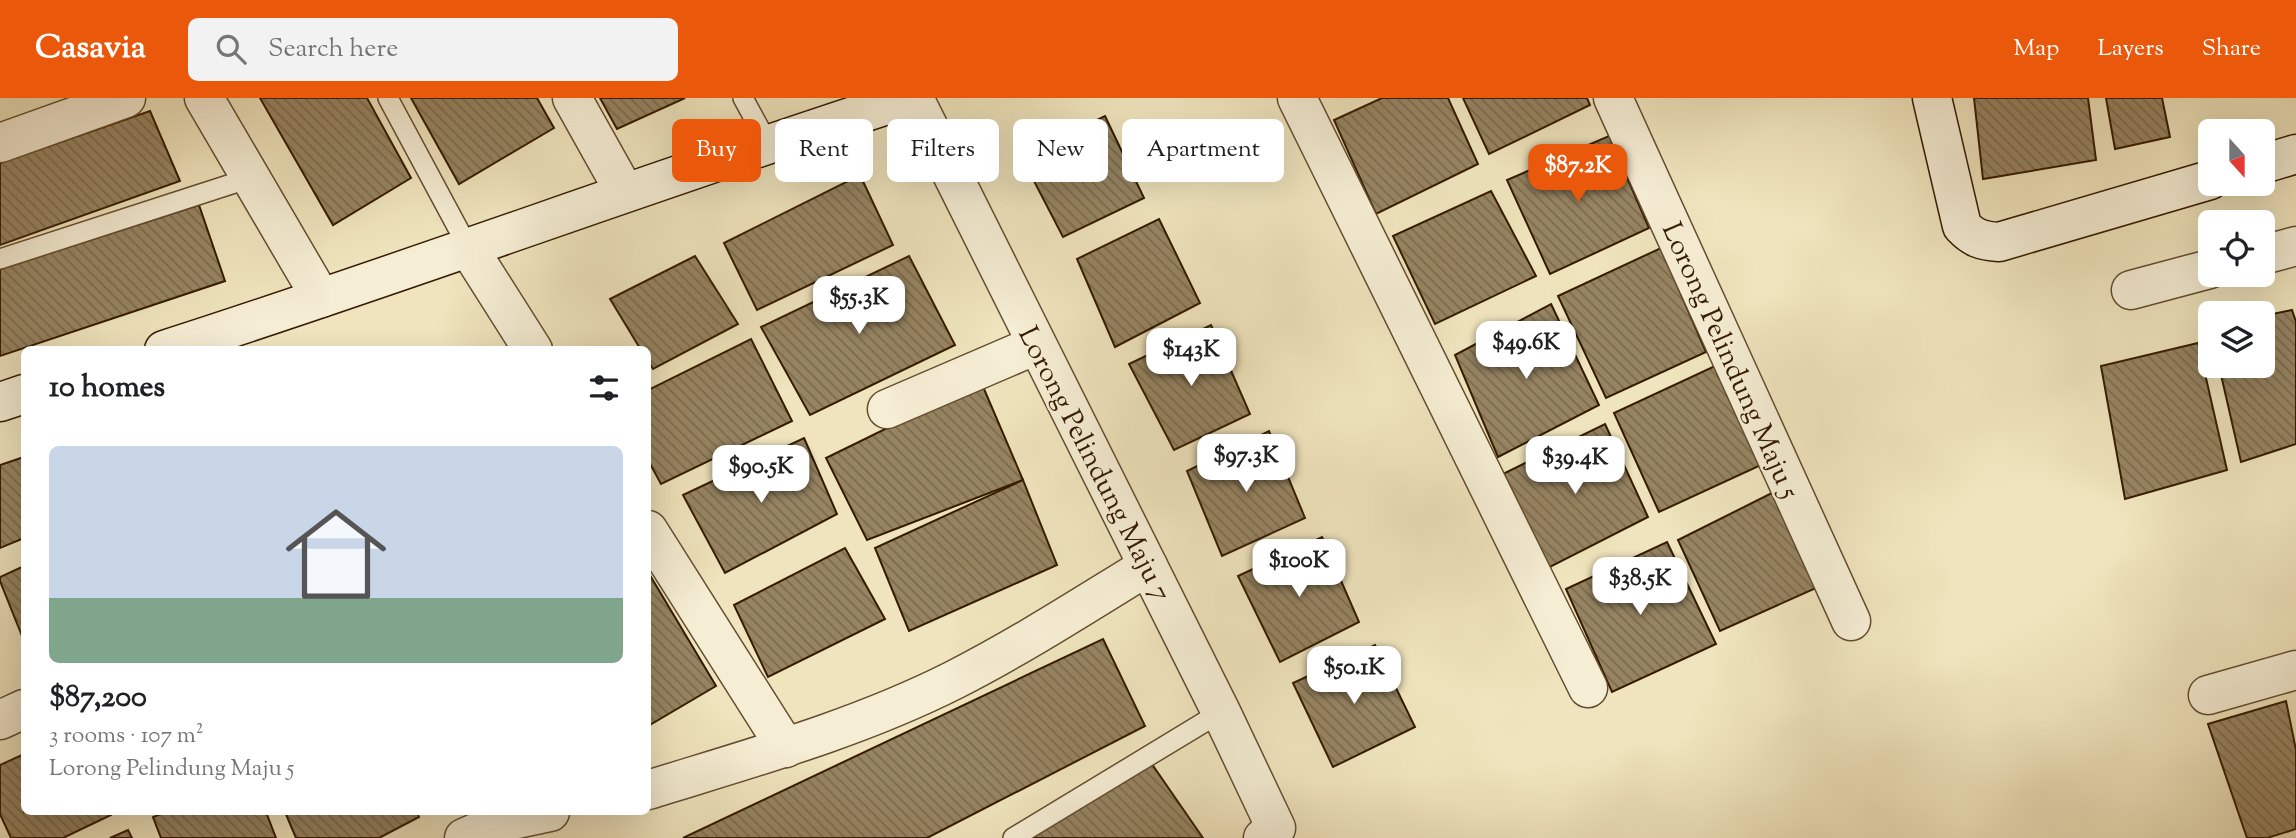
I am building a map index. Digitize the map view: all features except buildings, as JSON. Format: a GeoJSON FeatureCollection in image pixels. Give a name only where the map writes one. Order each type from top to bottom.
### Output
{"type":"FeatureCollection","features":[{"type":"Feature","properties":{"kind":"street"},"geometry":{"type":"LineString","coordinates":[[0,143],[126,98]]}},
{"type":"Feature","properties":{"kind":"street"},"geometry":{"type":"LineString","coordinates":[[204,98],[321,298]]}},
{"type":"Feature","properties":{"kind":"street"},"geometry":{"type":"LineString","coordinates":[[572,98],[624,191]]}},
{"type":"Feature","properties":{"kind":"street"},"geometry":{"type":"LineString","coordinates":[[182,346],[469,249],[624,191],[911,98]]}},
{"type":"Feature","properties":{"kind":"street","name":"Lorong Pelindung Maju 7"},"geometry":{"type":"LineString","coordinates":[[911,98],[1221,712],[1269,833]]}},
{"type":"Feature","properties":{"kind":"street"},"geometry":{"type":"LineString","coordinates":[[1297,98],[1588,688]]}},
{"type":"Feature","properties":{"kind":"street","name":"Lorong Pelindung Maju 5"},"geometry":{"type":"LineString","coordinates":[[1613,98],[1850,621]]}},
{"type":"Feature","properties":{"kind":"street"},"geometry":{"type":"LineString","coordinates":[[1932,98],[1962,226],[1972,236],[1984,241],[1999,242],[2198,184]]}},
{"type":"Feature","properties":{"kind":"street"},"geometry":{"type":"LineString","coordinates":[[2275,160],[2296,154]]}},
{"type":"Feature","properties":{"kind":"street"},"geometry":{"type":"LineString","coordinates":[[2275,252],[2296,246]]}},
{"type":"Feature","properties":{"kind":"street"},"geometry":{"type":"LineString","coordinates":[[469,249],[527,346]]}},
{"type":"Feature","properties":{"kind":"street"},"geometry":{"type":"LineString","coordinates":[[2131,290],[2198,272]]}},
{"type":"Feature","properties":{"kind":"street"},"geometry":{"type":"LineString","coordinates":[[887,409],[1036,345]]}},
{"type":"Feature","properties":{"kind":"street"},"geometry":{"type":"LineString","coordinates":[[0,402],[21,395]]}},
{"type":"Feature","properties":{"kind":"street"},"geometry":{"type":"LineString","coordinates":[[651,535],[786,748]]}},
{"type":"Feature","properties":{"kind":"street"},"geometry":{"type":"LineString","coordinates":[[651,789],[786,748],[883,712],[954,680],[1148,566]]}},
{"type":"Feature","properties":{"kind":"street"},"geometry":{"type":"LineString","coordinates":[[2208,695],[2296,670]]}},
{"type":"Feature","properties":{"kind":"street"},"geometry":{"type":"LineString","coordinates":[[0,720],[21,710]]}},
{"type":"Feature","properties":{"kind":"street"},"geometry":{"type":"LineString","coordinates":[[492,828],[539,815]]}},
{"type":"Feature","properties":{"kind":"lane"},"geometry":{"type":"LineString","coordinates":[[388,98],[469,249]]}},
{"type":"Feature","properties":{"kind":"lane"},"geometry":{"type":"LineString","coordinates":[[743,98],[768,144]]}},
{"type":"Feature","properties":{"kind":"lane"},"geometry":{"type":"LineString","coordinates":[[0,259],[250,178]]}},
{"type":"Feature","properties":{"kind":"lane"},"geometry":{"type":"LineString","coordinates":[[1013,838],[1221,712]]}}]}
